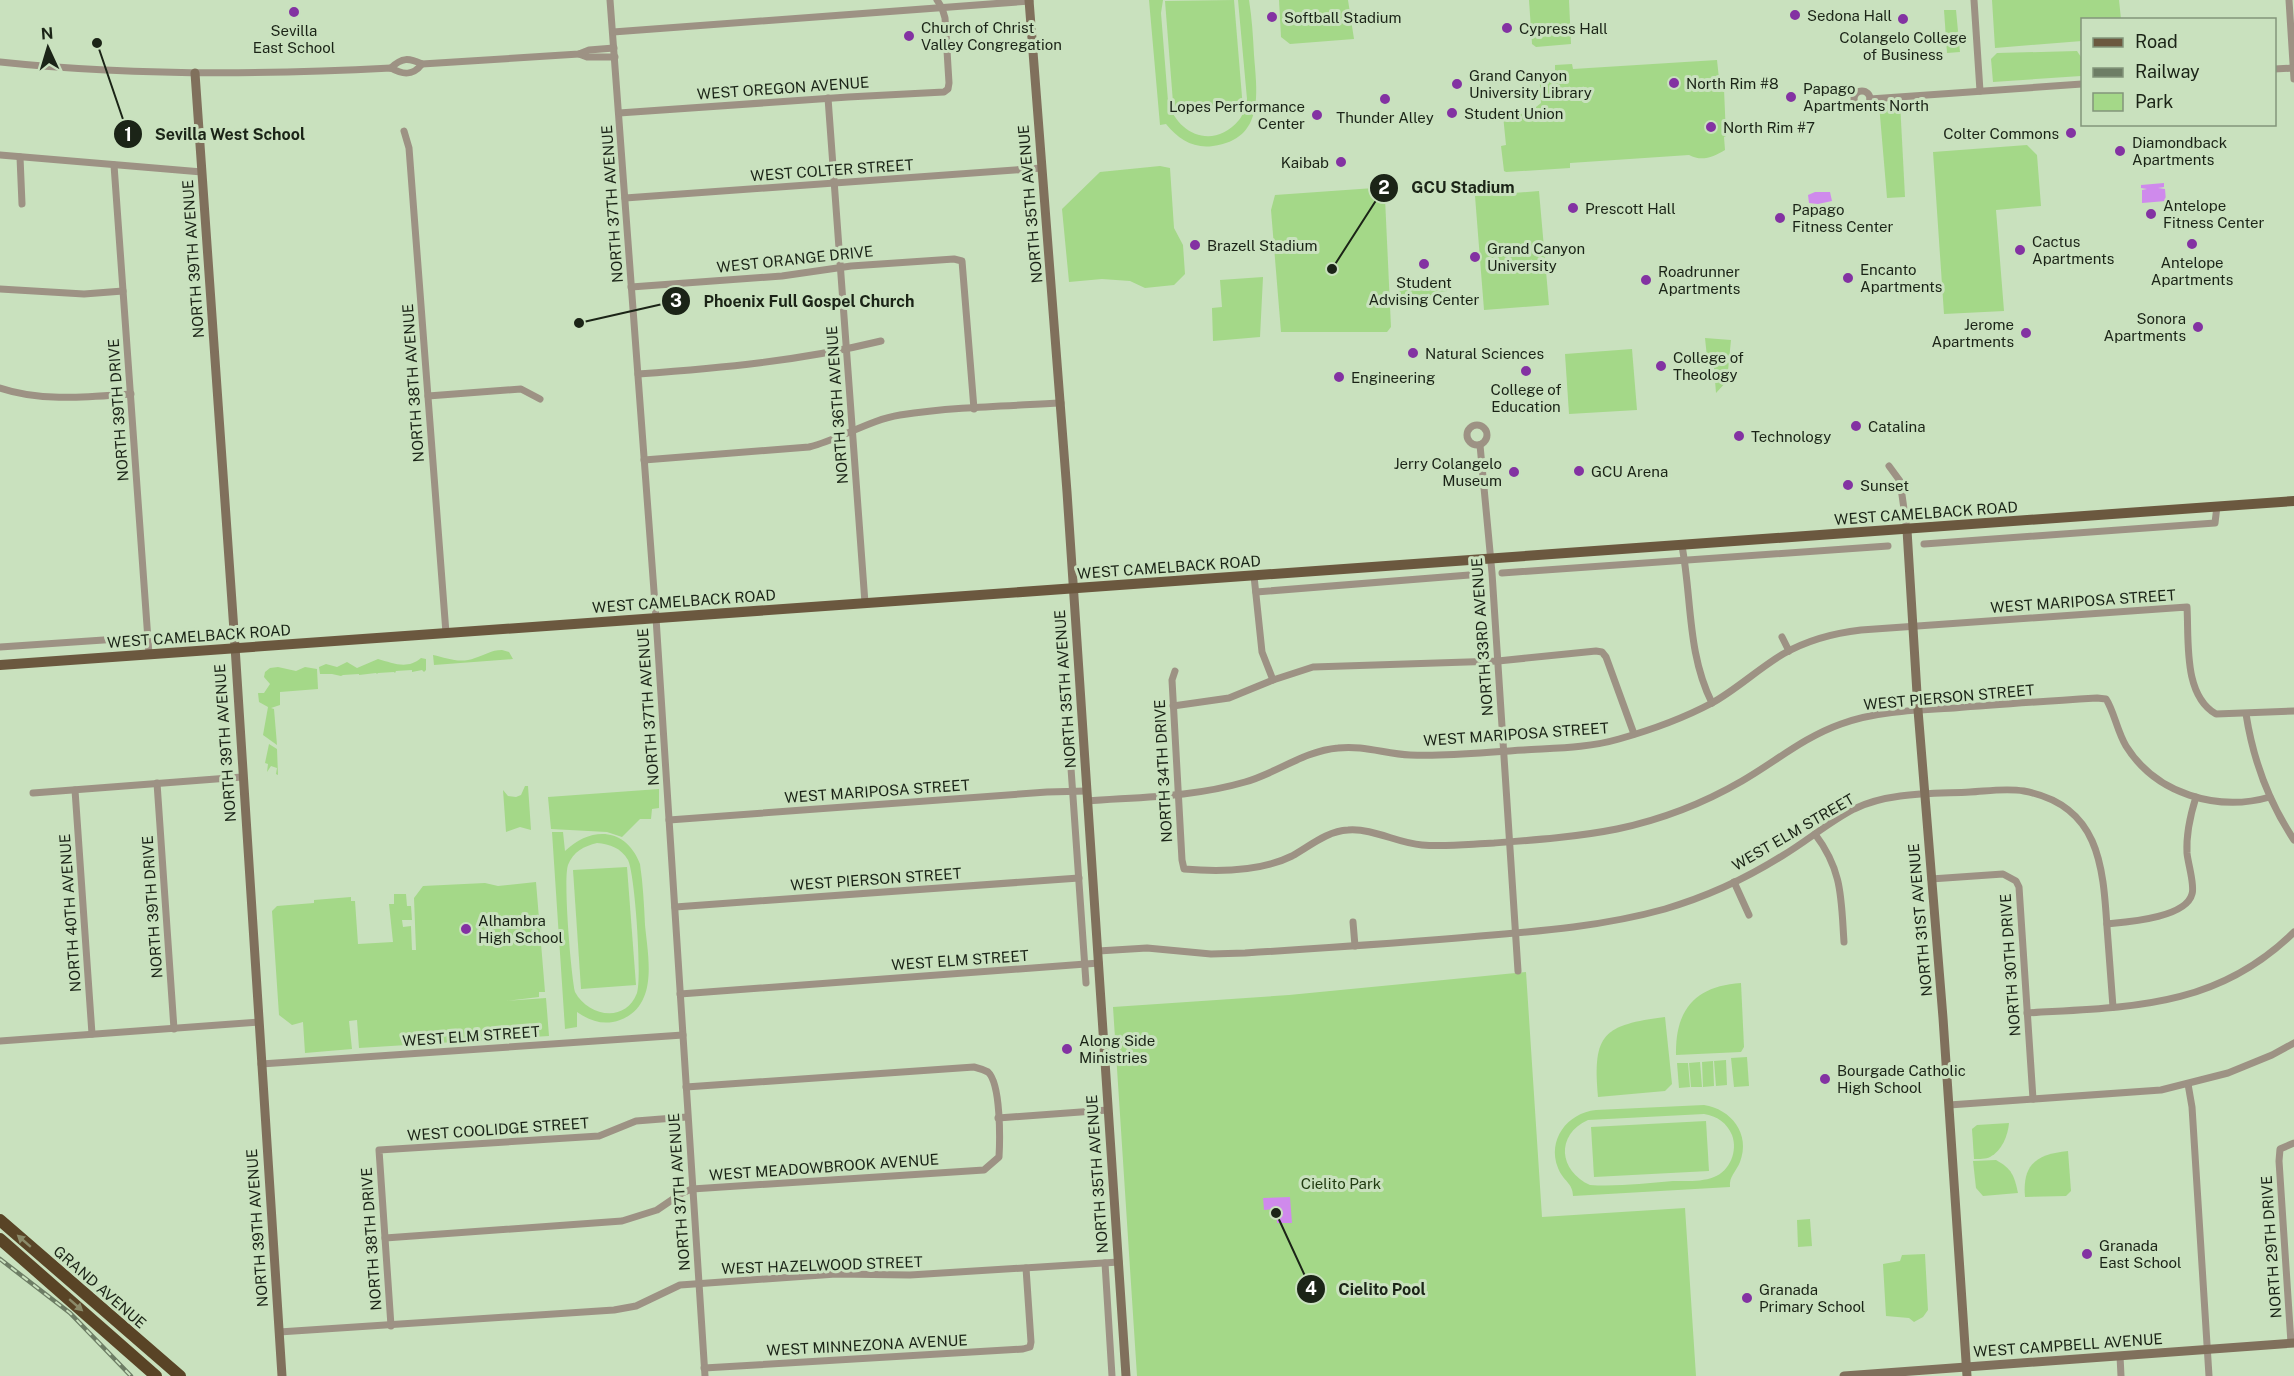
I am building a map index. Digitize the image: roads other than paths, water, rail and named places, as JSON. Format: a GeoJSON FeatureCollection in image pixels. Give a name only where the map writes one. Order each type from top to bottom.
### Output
{"type":"FeatureCollection","features":[{"type":"Feature","properties":{"kind":"highway","name":"GRAND AVENUE"},"geometry":{"type":"LineString","coordinates":[[0,1220],[180,1376]]}},
{"type":"Feature","properties":{"kind":"highway","name":"GRAND AVENUE"},"geometry":{"type":"LineString","coordinates":[[0,1239],[156,1376]]}},
{"type":"Feature","properties":{"kind":"main road","name":"WEST CAMELBACK ROAD"},"geometry":{"type":"LineString","coordinates":[[0,665],[2294,501]]}},
{"type":"Feature","properties":{"kind":"street","name":"NORTH 37TH AVENUE"},"geometry":{"type":"LineString","coordinates":[[610,0],[656,618],[704,1372]]}},
{"type":"Feature","properties":{"kind":"street"},"geometry":{"type":"LineString","coordinates":[[937,0],[942,8]]}},
{"type":"Feature","properties":{"kind":"street"},"geometry":{"type":"LineString","coordinates":[[1974,0],[1980,91]]}},
{"type":"Feature","properties":{"kind":"street"},"geometry":{"type":"LineString","coordinates":[[2289,0],[2294,79]]}},
{"type":"Feature","properties":{"kind":"street"},"geometry":{"type":"LineString","coordinates":[[613,32],[1029,1]]}},
{"type":"Feature","properties":{"kind":"street","name":"NORTH 35TH AVENUE"},"geometry":{"type":"LineString","coordinates":[[1029,1],[1061,402],[1126,1376]]}},
{"type":"Feature","properties":{"kind":"street","name":"WEST OREGON AVENUE"},"geometry":{"type":"LineString","coordinates":[[619,113],[944,92],[948,89],[949,74],[942,8]]}},
{"type":"Feature","properties":{"kind":"street"},"geometry":{"type":"LineString","coordinates":[[392,68],[402,59],[410,59],[422,64],[579,54],[589,50],[614,48]]}},
{"type":"Feature","properties":{"kind":"street"},"geometry":{"type":"LineString","coordinates":[[579,54],[587,57],[615,57]]}},
{"type":"Feature","properties":{"kind":"street"},"geometry":{"type":"LineString","coordinates":[[0,62],[100,70],[195,73],[292,73],[392,68],[407,74],[422,64]]}},
{"type":"Feature","properties":{"kind":"street"},"geometry":{"type":"LineString","coordinates":[[2276,69],[2294,68]]}},
{"type":"Feature","properties":{"kind":"street","name":"NORTH 39TH AVENUE"},"geometry":{"type":"LineString","coordinates":[[195,73],[282,1376]]}},
{"type":"Feature","properties":{"kind":"street"},"geometry":{"type":"LineString","coordinates":[[1870,99],[2081,84]]}},
{"type":"Feature","properties":{"kind":"street","name":"NORTH 36TH AVENUE"},"geometry":{"type":"LineString","coordinates":[[828,98],[865,603]]}},
{"type":"Feature","properties":{"kind":"street","name":"NORTH 38TH AVENUE"},"geometry":{"type":"LineString","coordinates":[[404,131],[409,148],[446,633]]}},
{"type":"Feature","properties":{"kind":"street"},"geometry":{"type":"LineString","coordinates":[[0,155],[202,172]]}},
{"type":"Feature","properties":{"kind":"street"},"geometry":{"type":"LineString","coordinates":[[20,157],[22,204]]}},
{"type":"Feature","properties":{"kind":"street","name":"NORTH 39TH DRIVE"},"geometry":{"type":"LineString","coordinates":[[114,165],[149,654]]}},
{"type":"Feature","properties":{"kind":"street","name":"WEST COLTER STREET"},"geometry":{"type":"LineString","coordinates":[[625,198],[1042,168]]}},
{"type":"Feature","properties":{"kind":"street","name":"WEST ORANGE DRIVE"},"geometry":{"type":"LineString","coordinates":[[631,287],[782,276],[840,267],[954,259],[962,261],[974,409]]}},
{"type":"Feature","properties":{"kind":"street"},"geometry":{"type":"LineString","coordinates":[[0,289],[84,294],[123,291]]}},
{"type":"Feature","properties":{"kind":"street"},"geometry":{"type":"LineString","coordinates":[[638,374],[776,362],[881,340]]}},
{"type":"Feature","properties":{"kind":"street"},"geometry":{"type":"LineString","coordinates":[[0,388],[27,395],[44,396],[131,394]]}},
{"type":"Feature","properties":{"kind":"street"},"geometry":{"type":"LineString","coordinates":[[428,396],[521,389],[540,399]]}},
{"type":"Feature","properties":{"kind":"street"},"geometry":{"type":"LineString","coordinates":[[644,460],[799,448],[826,443],[883,419],[900,415],[1061,402]]}},
{"type":"Feature","properties":{"kind":"street","name":"NORTH 33RD AVENUE"},"geometry":{"type":"LineString","coordinates":[[1480,445],[1491,559],[1518,971]]}},
{"type":"Feature","properties":{"kind":"street","name":"NORTH 31ST AVENUE"},"geometry":{"type":"LineString","coordinates":[[1889,466],[1900,481],[1907,530],[1966,1372]]}},
{"type":"Feature","properties":{"kind":"street","name":"WEST CAMELBACK ROAD"},"geometry":{"type":"LineString","coordinates":[[1924,544],[2215,523],[2217,506]]}},
{"type":"Feature","properties":{"kind":"street"},"geometry":{"type":"LineString","coordinates":[[2058,518],[2060,534]]}},
{"type":"Feature","properties":{"kind":"street"},"geometry":{"type":"LineString","coordinates":[[1796,537],[1797,553]]}},
{"type":"Feature","properties":{"kind":"street"},"geometry":{"type":"LineString","coordinates":[[1683,546],[1698,672],[1712,703]]}},
{"type":"Feature","properties":{"kind":"street","name":"WEST CAMELBACK ROAD"},"geometry":{"type":"LineString","coordinates":[[1502,573],[1888,546]]}},
{"type":"Feature","properties":{"kind":"street"},"geometry":{"type":"LineString","coordinates":[[1588,552],[1589,567]]}},
{"type":"Feature","properties":{"kind":"street"},"geometry":{"type":"LineString","coordinates":[[1370,567],[1371,583]]}},
{"type":"Feature","properties":{"kind":"street","name":"WEST CAMELBACK ROAD"},"geometry":{"type":"LineString","coordinates":[[1256,592],[1482,574]]}},
{"type":"Feature","properties":{"kind":"street"},"geometry":{"type":"LineString","coordinates":[[1254,576],[1262,652],[1272,680]]}},
{"type":"Feature","properties":{"kind":"street","name":"WEST MARIPOSA STREET"},"geometry":{"type":"LineString","coordinates":[[669,820],[1047,792],[1073,792],[1087,796],[1178,795],[1215,791],[1249,781],[1298,758],[1337,748],[1363,748],[1427,756],[1584,746],[1676,721],[1712,703],[1789,651],[1845,632],[2187,607],[2192,678],[2197,696],[2205,708],[2216,714],[2294,711]]}},
{"type":"Feature","properties":{"kind":"street"},"geometry":{"type":"LineString","coordinates":[[1782,637],[1789,651]]}},
{"type":"Feature","properties":{"kind":"street","name":"WEST CAMELBACK ROAD"},"geometry":{"type":"LineString","coordinates":[[0,647],[148,638]]}},
{"type":"Feature","properties":{"kind":"street"},"geometry":{"type":"LineString","coordinates":[[1173,706],[1222,700],[1303,669],[1327,666],[1498,661],[1602,652],[1606,657],[1635,734]]}},
{"type":"Feature","properties":{"kind":"street","name":"NORTH 34TH DRIVE"},"geometry":{"type":"LineString","coordinates":[[1175,670],[1172,680],[1173,706],[1184,869]]}},
{"type":"Feature","properties":{"kind":"street","name":"WEST PIERSON STREET"},"geometry":{"type":"LineString","coordinates":[[1184,869],[1220,871],[1269,863],[1290,856],[1325,836],[1348,830],[1363,831],[1420,845],[1452,846],[1568,837],[1617,829],[1672,814],[1741,782],[1823,731],[1862,717],[1918,710],[2097,698],[2106,699],[2118,732],[2126,746],[2142,766],[2162,782],[2196,797],[2216,802],[2239,802],[2270,797]]}},
{"type":"Feature","properties":{"kind":"street"},"geometry":{"type":"LineString","coordinates":[[2246,714],[2255,757],[2270,797],[2294,840]]}},
{"type":"Feature","properties":{"kind":"street","name":"NORTH 35TH AVENUE"},"geometry":{"type":"LineString","coordinates":[[1070,754],[1086,983]]}},
{"type":"Feature","properties":{"kind":"street"},"geometry":{"type":"LineString","coordinates":[[33,793],[242,777]]}},
{"type":"Feature","properties":{"kind":"street","name":"NORTH 39TH DRIVE"},"geometry":{"type":"LineString","coordinates":[[157,783],[174,1029]]}},
{"type":"Feature","properties":{"kind":"street","name":"NORTH 40TH AVENUE"},"geometry":{"type":"LineString","coordinates":[[75,790],[92,1034]]}},
{"type":"Feature","properties":{"kind":"street","name":"WEST ELM STREET"},"geometry":{"type":"LineString","coordinates":[[1098,951],[1148,948],[1228,954],[1571,929],[1666,908],[1734,882],[1781,857],[1857,808],[1884,799],[2003,790],[2022,791],[2043,796],[2067,810],[2086,829],[2100,857],[2105,885],[2112,1008]]}},
{"type":"Feature","properties":{"kind":"street"},"geometry":{"type":"LineString","coordinates":[[2107,924],[2166,914],[2184,906],[2190,900],[2193,892],[2188,867],[2187,840],[2196,797]]}},
{"type":"Feature","properties":{"kind":"street"},"geometry":{"type":"LineString","coordinates":[[1815,834],[1830,856],[1837,873],[1844,942]]}},
{"type":"Feature","properties":{"kind":"street","name":"NORTH 30TH DRIVE"},"geometry":{"type":"LineString","coordinates":[[1930,879],[2003,874],[2016,881],[2019,887],[2033,1099]]}},
{"type":"Feature","properties":{"kind":"street","name":"WEST PIERSON STREET"},"geometry":{"type":"LineString","coordinates":[[675,907],[1079,878]]}},
{"type":"Feature","properties":{"kind":"street"},"geometry":{"type":"LineString","coordinates":[[1734,882],[1749,915]]}},
{"type":"Feature","properties":{"kind":"street"},"geometry":{"type":"LineString","coordinates":[[1353,922],[1355,946]]}},
{"type":"Feature","properties":{"kind":"street"},"geometry":{"type":"LineString","coordinates":[[2027,1013],[2112,1008],[2162,1002],[2182,997],[2223,982],[2256,963],[2294,932]]}},
{"type":"Feature","properties":{"kind":"street","name":"WEST ELM STREET"},"geometry":{"type":"LineString","coordinates":[[680,994],[1099,963]]}},
{"type":"Feature","properties":{"kind":"street"},"geometry":{"type":"LineString","coordinates":[[0,1041],[258,1023]]}},
{"type":"Feature","properties":{"kind":"street","name":"WEST ELM STREET"},"geometry":{"type":"LineString","coordinates":[[261,1064],[683,1035]]}},
{"type":"Feature","properties":{"kind":"street"},"geometry":{"type":"LineString","coordinates":[[1949,1105],[2140,1093],[2188,1084],[2228,1073],[2272,1055],[2294,1043]]}},
{"type":"Feature","properties":{"kind":"street"},"geometry":{"type":"LineString","coordinates":[[686,1087],[974,1067],[987,1071],[994,1081],[998,1118],[1108,1110]]}},
{"type":"Feature","properties":{"kind":"street"},"geometry":{"type":"LineString","coordinates":[[2188,1084],[2192,1107],[2209,1376]]}},
{"type":"Feature","properties":{"kind":"street","name":"WEST COOLIDGE STREET"},"geometry":{"type":"LineString","coordinates":[[379,1150],[599,1136],[636,1121],[687,1117]]}},
{"type":"Feature","properties":{"kind":"street","name":"WEST MEADOWBROOK AVENUE"},"geometry":{"type":"LineString","coordinates":[[385,1238],[622,1221],[657,1210],[682,1193],[692,1190],[984,1170],[993,1165],[999,1157],[998,1118]]}},
{"type":"Feature","properties":{"kind":"street","name":"NORTH 29TH DRIVE"},"geometry":{"type":"LineString","coordinates":[[2293,1343],[2280,1149],[2294,1143]]}},
{"type":"Feature","properties":{"kind":"street","name":"NORTH 38TH DRIVE"},"geometry":{"type":"LineString","coordinates":[[379,1150],[391,1326]]}},
{"type":"Feature","properties":{"kind":"street","name":"WEST HAZELWOOD STREET"},"geometry":{"type":"LineString","coordinates":[[279,1332],[626,1308],[654,1299],[673,1287],[699,1283],[836,1274],[910,1275],[1119,1262]]}},
{"type":"Feature","properties":{"kind":"street"},"geometry":{"type":"LineString","coordinates":[[1106,1263],[1112,1376]]}},
{"type":"Feature","properties":{"kind":"street","name":"WEST MINNEZONA AVENUE"},"geometry":{"type":"LineString","coordinates":[[704,1372],[1030,1347],[1026,1268]]}},
{"type":"Feature","properties":{"kind":"street","name":"WEST CAMPBELL AVENUE"},"geometry":{"type":"LineString","coordinates":[[1844,1376],[1966,1372],[2120,1356],[2293,1343]]}},
{"type":"Feature","properties":{"kind":"street"},"geometry":{"type":"LineString","coordinates":[[2120,1356],[2121,1376]]}},
{"type":"Feature","properties":{"kind":"railway"},"geometry":{"type":"LineString","coordinates":[[0,1259],[70,1313],[131,1376]]}},
{"type":"Feature","properties":{"kind":"place","name":"Sevilla East School"},"geometry":{"type":"Point","coordinates":[294,12]}},
{"type":"Feature","properties":{"kind":"place","name":"Sedona Hall"},"geometry":{"type":"Point","coordinates":[1795,15]}},
{"type":"Feature","properties":{"kind":"place","name":"Softball Stadium"},"geometry":{"type":"Point","coordinates":[1272,17]}},
{"type":"Feature","properties":{"kind":"place","name":"Colangelo College of Business"},"geometry":{"type":"Point","coordinates":[1903,19]}},
{"type":"Feature","properties":{"kind":"place","name":"Cypress Hall"},"geometry":{"type":"Point","coordinates":[1507,28]}},
{"type":"Feature","properties":{"kind":"place","name":"Church of Christ Valley Congregation"},"geometry":{"type":"Point","coordinates":[909,36]}},
{"type":"Feature","properties":{"kind":"place","name":"Sevilla West School"},"geometry":{"type":"Point","coordinates":[97,43]}},
{"type":"Feature","properties":{"kind":"place","name":"North Rim #8"},"geometry":{"type":"Point","coordinates":[1674,83]}},
{"type":"Feature","properties":{"kind":"place","name":"Grand Canyon University Library"},"geometry":{"type":"Point","coordinates":[1457,84]}},
{"type":"Feature","properties":{"kind":"place","name":"Papago Apartments North"},"geometry":{"type":"Point","coordinates":[1791,97]}},
{"type":"Feature","properties":{"kind":"place","name":"Thunder Alley"},"geometry":{"type":"Point","coordinates":[1385,99]}},
{"type":"Feature","properties":{"kind":"place","name":"Student Union"},"geometry":{"type":"Point","coordinates":[1452,113]}},
{"type":"Feature","properties":{"kind":"place","name":"Lopes Performance Center"},"geometry":{"type":"Point","coordinates":[1317,115]}},
{"type":"Feature","properties":{"kind":"place","name":"North Rim #7"},"geometry":{"type":"Point","coordinates":[1711,127]}},
{"type":"Feature","properties":{"kind":"place","name":"Colter Commons"},"geometry":{"type":"Point","coordinates":[2071,133]}},
{"type":"Feature","properties":{"kind":"place","name":"Diamondback Apartments"},"geometry":{"type":"Point","coordinates":[2120,151]}},
{"type":"Feature","properties":{"kind":"place","name":"Kaibab"},"geometry":{"type":"Point","coordinates":[1341,162]}},
{"type":"Feature","properties":{"kind":"place","name":"Prescott Hall"},"geometry":{"type":"Point","coordinates":[1573,208]}},
{"type":"Feature","properties":{"kind":"place","name":"Antelope Fitness Center"},"geometry":{"type":"Point","coordinates":[2151,214]}},
{"type":"Feature","properties":{"kind":"place","name":"Papago Fitness Center"},"geometry":{"type":"Point","coordinates":[1780,218]}},
{"type":"Feature","properties":{"kind":"place","name":"Antelope Apartments"},"geometry":{"type":"Point","coordinates":[2192,244]}},
{"type":"Feature","properties":{"kind":"place","name":"Brazell Stadium"},"geometry":{"type":"Point","coordinates":[1195,245]}},
{"type":"Feature","properties":{"kind":"place","name":"Cactus Apartments"},"geometry":{"type":"Point","coordinates":[2020,250]}},
{"type":"Feature","properties":{"kind":"place","name":"Grand Canyon University"},"geometry":{"type":"Point","coordinates":[1475,257]}},
{"type":"Feature","properties":{"kind":"place","name":"Student Advising Center"},"geometry":{"type":"Point","coordinates":[1424,264]}},
{"type":"Feature","properties":{"kind":"place","name":"GCU Stadium"},"geometry":{"type":"Point","coordinates":[1332,269]}},
{"type":"Feature","properties":{"kind":"place","name":"Encanto Apartments"},"geometry":{"type":"Point","coordinates":[1848,278]}},
{"type":"Feature","properties":{"kind":"place","name":"Roadrunner Apartments"},"geometry":{"type":"Point","coordinates":[1646,280]}},
{"type":"Feature","properties":{"kind":"place","name":"Phoenix Full Gospel Church"},"geometry":{"type":"Point","coordinates":[579,323]}},
{"type":"Feature","properties":{"kind":"place","name":"Sonora Apartments"},"geometry":{"type":"Point","coordinates":[2198,327]}},
{"type":"Feature","properties":{"kind":"place","name":"Jerome Apartments"},"geometry":{"type":"Point","coordinates":[2026,333]}},
{"type":"Feature","properties":{"kind":"place","name":"Natural Sciences"},"geometry":{"type":"Point","coordinates":[1413,353]}},
{"type":"Feature","properties":{"kind":"place","name":"College of Theology"},"geometry":{"type":"Point","coordinates":[1661,366]}},
{"type":"Feature","properties":{"kind":"place","name":"College of Education"},"geometry":{"type":"Point","coordinates":[1526,371]}},
{"type":"Feature","properties":{"kind":"place","name":"Engineering"},"geometry":{"type":"Point","coordinates":[1339,377]}},
{"type":"Feature","properties":{"kind":"place","name":"Catalina"},"geometry":{"type":"Point","coordinates":[1856,426]}},
{"type":"Feature","properties":{"kind":"place","name":"Technology"},"geometry":{"type":"Point","coordinates":[1739,436]}},
{"type":"Feature","properties":{"kind":"place","name":"GCU Arena"},"geometry":{"type":"Point","coordinates":[1579,471]}},
{"type":"Feature","properties":{"kind":"place","name":"Jerry Colangelo Museum"},"geometry":{"type":"Point","coordinates":[1514,472]}},
{"type":"Feature","properties":{"kind":"place","name":"Sunset"},"geometry":{"type":"Point","coordinates":[1848,485]}},
{"type":"Feature","properties":{"kind":"place","name":"Alhambra High School"},"geometry":{"type":"Point","coordinates":[466,929]}},
{"type":"Feature","properties":{"kind":"place","name":"Along Side Ministries"},"geometry":{"type":"Point","coordinates":[1067,1049]}},
{"type":"Feature","properties":{"kind":"place","name":"Bourgade Catholic High School"},"geometry":{"type":"Point","coordinates":[1825,1079]}},
{"type":"Feature","properties":{"kind":"place","name":"Cielito Pool"},"geometry":{"type":"Point","coordinates":[1276,1213]}},
{"type":"Feature","properties":{"kind":"place","name":"Granada East School"},"geometry":{"type":"Point","coordinates":[2087,1254]}},
{"type":"Feature","properties":{"kind":"place","name":"Granada Primary School"},"geometry":{"type":"Point","coordinates":[1747,1298]}},
{"type":"Feature","properties":{"kind":"park label","name":"Cielito Park"},"geometry":{"type":"Point","coordinates":[1341,1183]}}]}
